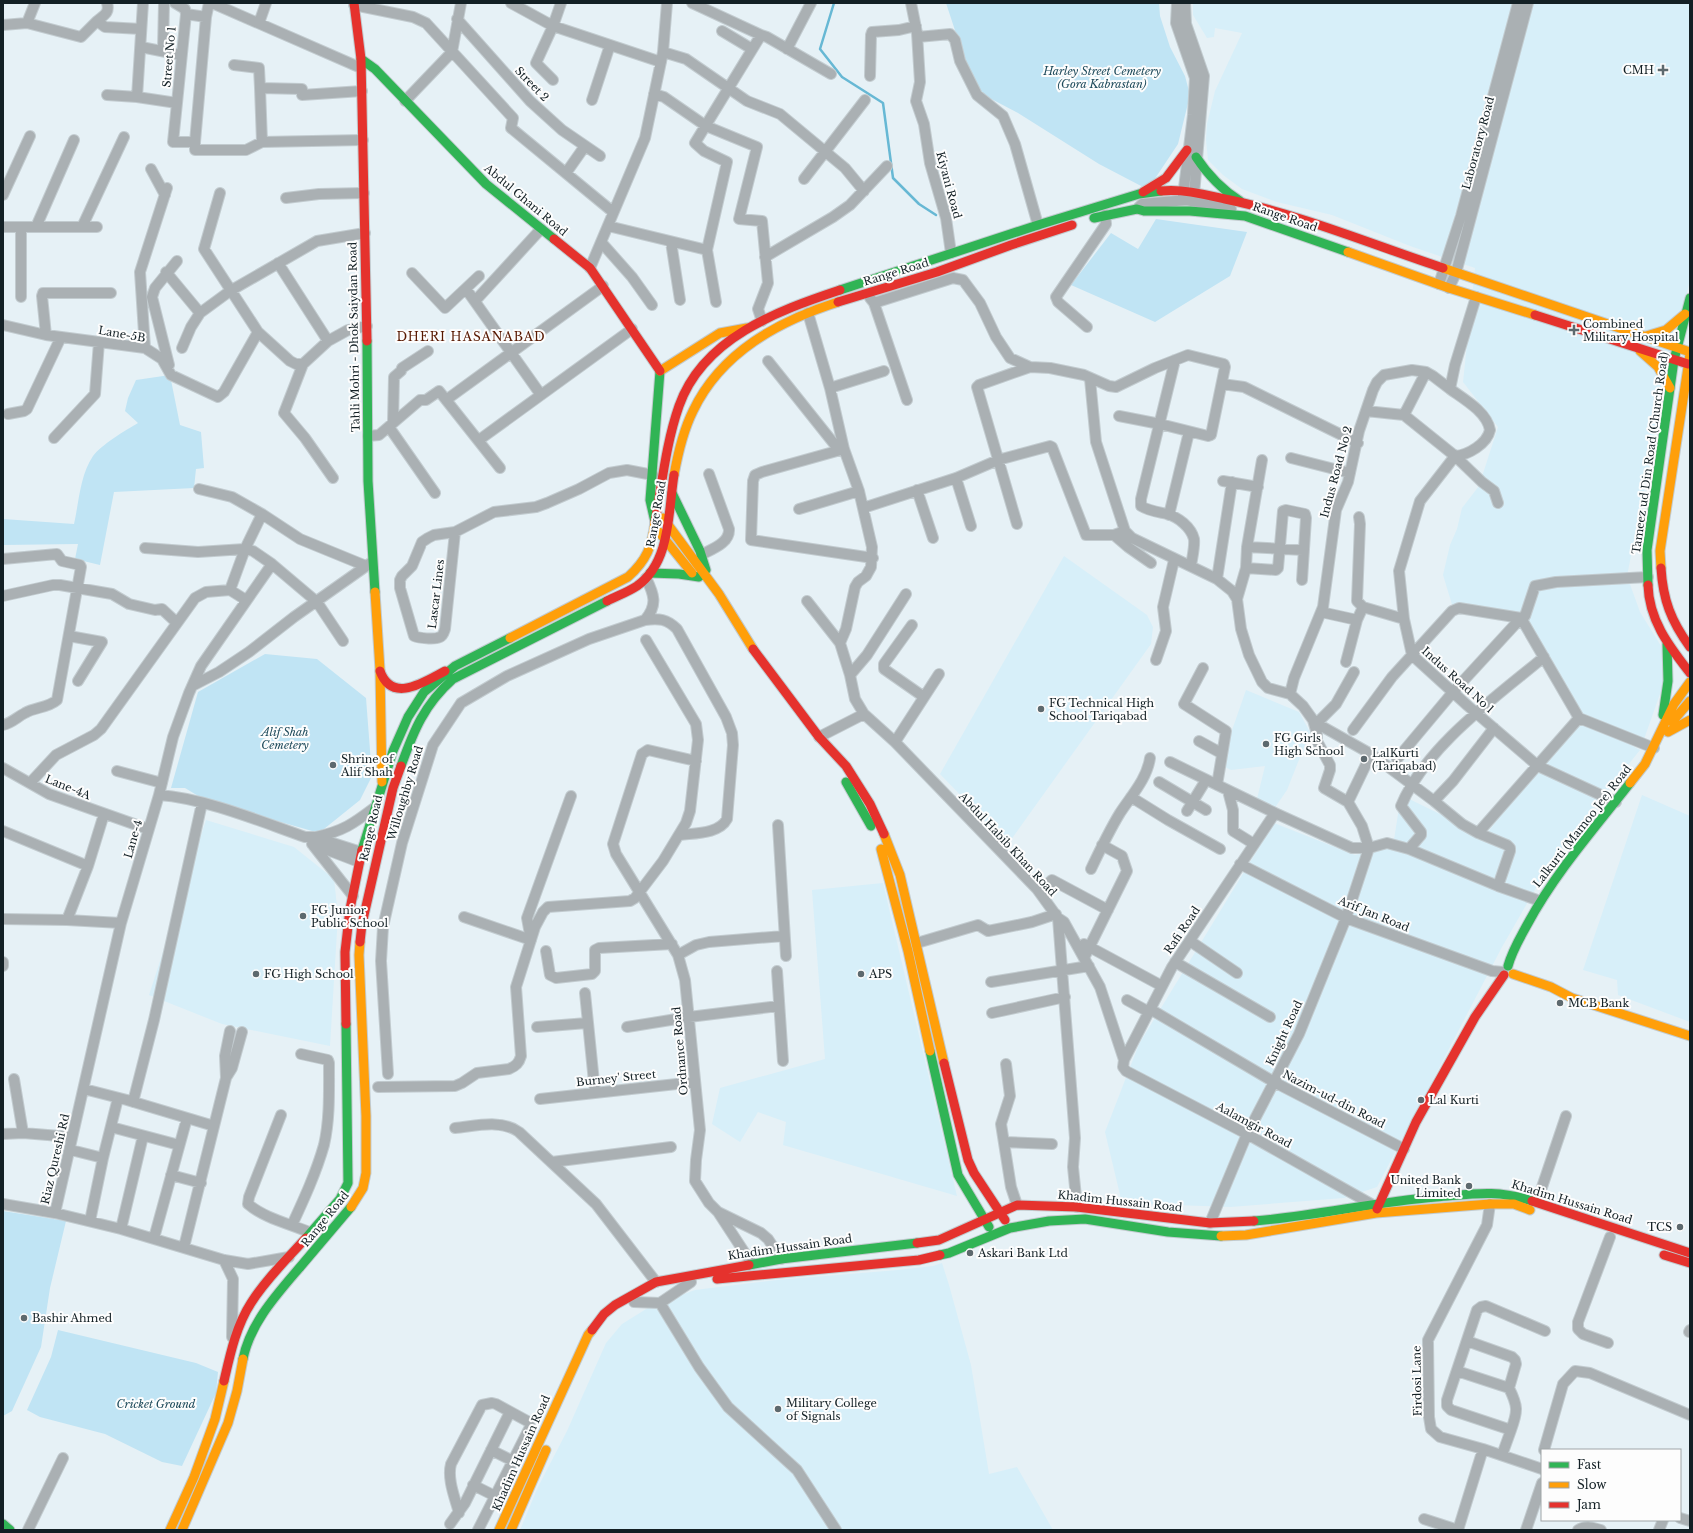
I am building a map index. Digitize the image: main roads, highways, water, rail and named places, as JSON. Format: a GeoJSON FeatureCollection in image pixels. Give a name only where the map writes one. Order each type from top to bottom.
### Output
{"type":"FeatureCollection","features":[{"type":"Feature","properties":{"kind":"main road","name":"Tahli Mohri - Dhok Saiydan Road"},"geometry":{"type":"LineString","coordinates":[[354,4],[361,63],[362,91],[367,326],[369,564],[380,670],[382,785]]}},
{"type":"Feature","properties":{"kind":"main road","name":"Abdul Ghani Road"},"geometry":{"type":"LineString","coordinates":[[361,63],[375,69],[486,184],[590,268],[660,371]]}},
{"type":"Feature","properties":{"kind":"main road"},"geometry":{"type":"LineString","coordinates":[[1139,194],[1166,178],[1187,150]]}},
{"type":"Feature","properties":{"kind":"main road"},"geometry":{"type":"LineString","coordinates":[[1196,157],[1213,182],[1227,194],[1245,203]]}},
{"type":"Feature","properties":{"kind":"main road"},"geometry":{"type":"LineString","coordinates":[[380,670],[385,683],[391,688],[400,690],[410,687],[455,666],[628,577],[638,569],[647,557],[652,543],[668,447],[679,406],[686,389],[696,374],[713,356],[748,328],[802,303],[1038,225],[1139,194],[1164,190],[1182,190]]}},
{"type":"Feature","properties":{"kind":"main road"},"geometry":{"type":"LineString","coordinates":[[1190,196],[1245,203],[1299,218],[1690,353],[1660,554],[1662,588],[1669,613],[1680,633],[1690,646]]}},
{"type":"Feature","properties":{"kind":"main road","name":"Range Road"},"geometry":{"type":"LineString","coordinates":[[182,1530],[228,1424],[237,1391],[245,1350],[257,1324],[275,1297],[356,1201],[363,1188],[366,1173],[366,1116],[359,955],[362,924],[393,788],[415,728],[423,713],[442,689],[453,679],[637,586],[648,576],[656,565],[665,540],[681,444],[686,426],[694,409],[713,379],[724,365],[753,341],[772,328],[808,313],[866,293],[927,276],[1012,244],[1105,215],[1137,209],[1144,211],[1190,211],[1245,216],[1476,297],[1688,364]]}},
{"type":"Feature","properties":{"kind":"main road","name":"Tameez ud Din Road (Church Road)"},"geometry":{"type":"LineString","coordinates":[[1690,298],[1674,360],[1647,550],[1648,592],[1652,610],[1659,629],[1667,644],[1690,673]]}},
{"type":"Feature","properties":{"kind":"main road"},"geometry":{"type":"LineString","coordinates":[[1643,337],[1665,332],[1673,328],[1686,314]]}},
{"type":"Feature","properties":{"kind":"main road"},"geometry":{"type":"LineString","coordinates":[[698,577],[691,572],[665,540],[656,526],[650,500],[660,371],[720,333],[748,328]]}},
{"type":"Feature","properties":{"kind":"main road"},"geometry":{"type":"LineString","coordinates":[[1636,348],[1660,366],[1670,388]]}},
{"type":"Feature","properties":{"kind":"main road"},"geometry":{"type":"LineString","coordinates":[[672,494],[701,555],[709,580]]}},
{"type":"Feature","properties":{"kind":"main road"},"geometry":{"type":"LineString","coordinates":[[658,511],[719,594],[754,651],[819,737],[836,755],[858,783],[870,804],[884,834],[900,875],[968,1160],[1010,1228]]}},
{"type":"Feature","properties":{"kind":"main road"},"geometry":{"type":"LineString","coordinates":[[648,576],[679,574],[709,580]]}},
{"type":"Feature","properties":{"kind":"main road"},"geometry":{"type":"LineString","coordinates":[[1654,746],[1668,694],[1669,665],[1667,644]]}},
{"type":"Feature","properties":{"kind":"main road"},"geometry":{"type":"LineString","coordinates":[[170,1530],[194,1476],[215,1419],[232,1347],[240,1324],[250,1304],[263,1286],[340,1198],[348,1183],[350,1171],[346,1064],[345,952],[360,856],[396,744],[408,716],[424,692],[455,666]]}},
{"type":"Feature","properties":{"kind":"main road","name":"Lalkurti (Mamoo Jee) Road"},"geometry":{"type":"LineString","coordinates":[[1376,1207],[1416,1122],[1475,1017],[1507,972],[1511,954],[1540,902],[1574,854],[1645,764],[1674,704],[1690,682]]}},
{"type":"Feature","properties":{"kind":"main road","name":"Lalkurti (Mamoo Jee) Road"},"geometry":{"type":"LineString","coordinates":[[1654,746],[1690,701]]}},
{"type":"Feature","properties":{"kind":"main road"},"geometry":{"type":"LineString","coordinates":[[1654,746],[1670,730],[1690,720]]}},
{"type":"Feature","properties":{"kind":"main road"},"geometry":{"type":"LineString","coordinates":[[836,755],[848,786],[869,822],[880,847],[888,873],[908,951],[958,1176],[993,1235]]}},
{"type":"Feature","properties":{"kind":"main road"},"geometry":{"type":"LineString","coordinates":[[1507,972],[1551,987],[1572,998],[1690,1036]]}},
{"type":"Feature","properties":{"kind":"main road"},"geometry":{"type":"LineString","coordinates":[[1551,987],[1575,990],[1690,1027]]}},
{"type":"Feature","properties":{"kind":"main road"},"geometry":{"type":"LineString","coordinates":[[960,1180],[976,1175]]}},
{"type":"Feature","properties":{"kind":"main road","name":"Khadim Hussain Road"},"geometry":{"type":"LineString","coordinates":[[499,1530],[588,1335],[604,1314],[615,1305],[656,1282],[781,1259],[939,1240],[1017,1205],[1077,1207],[1210,1223],[1256,1221],[1490,1192],[1515,1195],[1690,1253]]}},
{"type":"Feature","properties":{"kind":"main road","name":"Khadim Hussain Road"},"geometry":{"type":"LineString","coordinates":[[511,1530],[597,1337],[611,1318],[634,1302],[659,1291],[690,1282],[919,1260],[949,1253],[1010,1228],[1049,1221],[1085,1219],[1168,1232],[1212,1236],[1246,1235],[1376,1207],[1514,1204],[1625,1241]]}},
{"type":"Feature","properties":{"kind":"main road"},"geometry":{"type":"LineString","coordinates":[[1654,1251],[1690,1263]]}},
{"type":"Feature","properties":{"kind":"main road"},"geometry":{"type":"LineString","coordinates":[[3,1524],[10,1530]]}},
{"type":"Feature","properties":{"kind":"waterway"},"geometry":{"type":"LineString","coordinates":[[834,3],[820,49],[842,77],[883,103],[893,178],[919,204],[936,215]]}},
{"type":"Feature","properties":{"kind":"place","name":"CMH"},"geometry":{"type":"Point","coordinates":[1663,70]}},
{"type":"Feature","properties":{"kind":"place","name":"Combined Military Hospital"},"geometry":{"type":"Point","coordinates":[1574,330]}},
{"type":"Feature","properties":{"kind":"place","name":"FG Technical High School Tariqabad"},"geometry":{"type":"Point","coordinates":[1041,709]}},
{"type":"Feature","properties":{"kind":"place","name":"FG Girls High School"},"geometry":{"type":"Point","coordinates":[1266,744]}},
{"type":"Feature","properties":{"kind":"place","name":"LalKurti (Tariqabad)"},"geometry":{"type":"Point","coordinates":[1364,759]}},
{"type":"Feature","properties":{"kind":"place","name":"Shrine of Alif Shah"},"geometry":{"type":"Point","coordinates":[333,765]}},
{"type":"Feature","properties":{"kind":"place","name":"FG Junior Public School"},"geometry":{"type":"Point","coordinates":[303,916]}},
{"type":"Feature","properties":{"kind":"place","name":"FG High School"},"geometry":{"type":"Point","coordinates":[256,974]}},
{"type":"Feature","properties":{"kind":"place","name":"APS"},"geometry":{"type":"Point","coordinates":[861,974]}},
{"type":"Feature","properties":{"kind":"place","name":"MCB Bank"},"geometry":{"type":"Point","coordinates":[1560,1003]}},
{"type":"Feature","properties":{"kind":"place","name":"Lal Kurti"},"geometry":{"type":"Point","coordinates":[1421,1100]}},
{"type":"Feature","properties":{"kind":"place","name":"United Bank Limited"},"geometry":{"type":"Point","coordinates":[1469,1186]}},
{"type":"Feature","properties":{"kind":"place","name":"TCS"},"geometry":{"type":"Point","coordinates":[1680,1227]}},
{"type":"Feature","properties":{"kind":"place","name":"Askari Bank Ltd"},"geometry":{"type":"Point","coordinates":[970,1253]}},
{"type":"Feature","properties":{"kind":"place","name":"Bashir Ahmed"},"geometry":{"type":"Point","coordinates":[24,1318]}},
{"type":"Feature","properties":{"kind":"place","name":"Military College of Signals"},"geometry":{"type":"Point","coordinates":[778,1409]}},
{"type":"Feature","properties":{"kind":"district","name":"DHERI HASANABAD"},"geometry":{"type":"Point","coordinates":[471,337]}},
{"type":"Feature","properties":{"kind":"park label","name":"Harley Street Cemetery (Gora Kabrastan)"},"geometry":{"type":"Point","coordinates":[1102,77]}},
{"type":"Feature","properties":{"kind":"park label","name":"Alif Shah Cemetery"},"geometry":{"type":"Point","coordinates":[285,738]}},
{"type":"Feature","properties":{"kind":"park label","name":"Cricket Ground"},"geometry":{"type":"Point","coordinates":[156,1404]}}]}
